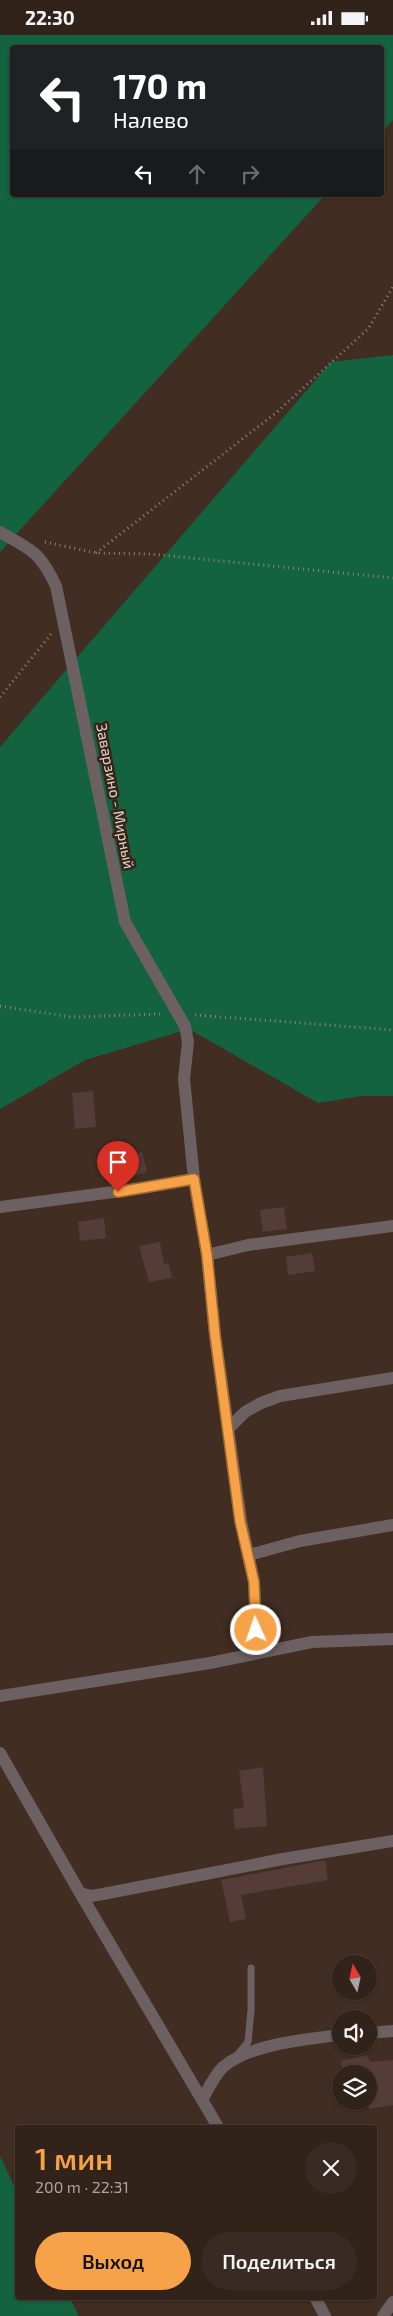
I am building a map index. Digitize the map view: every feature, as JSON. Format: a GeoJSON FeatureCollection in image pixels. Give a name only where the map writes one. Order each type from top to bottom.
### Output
{"type":"FeatureCollection","features":[{"type":"Feature","properties":{"kind":"street","name":"Заварзино - Мирный"},"geometry":{"type":"LineString","coordinates":[[0,532],[35,552],[47,568],[56,586],[125,922],[185,1027],[188,1042],[184,1079],[194,1179],[207,1255],[240,1521],[254,1582],[256,1630],[254,1653]]}},
{"type":"Feature","properties":{"kind":"street"},"geometry":{"type":"LineString","coordinates":[[0,1207],[136,1189],[194,1179]]}},
{"type":"Feature","properties":{"kind":"street"},"geometry":{"type":"LineString","coordinates":[[207,1255],[248,1245],[393,1226]]}},
{"type":"Feature","properties":{"kind":"street"},"geometry":{"type":"LineString","coordinates":[[228,1429],[245,1412],[280,1396],[393,1378]]}},
{"type":"Feature","properties":{"kind":"street"},"geometry":{"type":"LineString","coordinates":[[249,1555],[306,1539],[393,1525]]}},
{"type":"Feature","properties":{"kind":"street"},"geometry":{"type":"LineString","coordinates":[[0,1696],[210,1663],[312,1642],[393,1639]]}},
{"type":"Feature","properties":{"kind":"street"},"geometry":{"type":"LineString","coordinates":[[0,1753],[217,2125]]}},
{"type":"Feature","properties":{"kind":"street"},"geometry":{"type":"LineString","coordinates":[[80,1893],[91,1896],[103,1895],[283,1859],[393,1841]]}},
{"type":"Feature","properties":{"kind":"street"},"geometry":{"type":"LineString","coordinates":[[377,2032],[393,2031]]}},
{"type":"Feature","properties":{"kind":"street"},"geometry":{"type":"LineString","coordinates":[[202,2100],[215,2077],[233,2061],[252,2052],[288,2043],[332,2036]]}},
{"type":"Feature","properties":{"kind":"street"},"geometry":{"type":"LineString","coordinates":[[316,2300],[324,2316]]}},
{"type":"Feature","properties":{"kind":"street"},"geometry":{"type":"LineString","coordinates":[[384,2316],[393,2302]]}},
{"type":"Feature","properties":{"kind":"lane"},"geometry":{"type":"LineString","coordinates":[[233,2061],[248,2042],[252,2001],[251,1968]]}},
{"type":"Feature","properties":{"kind":"path"},"geometry":{"type":"LineString","coordinates":[[96,553],[277,411],[368,329],[393,287]]}},
{"type":"Feature","properties":{"kind":"path"},"geometry":{"type":"LineString","coordinates":[[39,541],[96,553],[150,554],[393,578]]}},
{"type":"Feature","properties":{"kind":"path"},"geometry":{"type":"LineString","coordinates":[[0,697],[63,619]]}},
{"type":"Feature","properties":{"kind":"green space"},"geometry":{"type":"Polygon","coordinates":[[[0,35],[393,35],[393,120],[384,130],[384,45],[10,45],[10,197],[323,197],[0,552],[0,35]]]}},
{"type":"Feature","properties":{"kind":"green space"},"geometry":{"type":"Polygon","coordinates":[[[393,355],[393,1096],[361,1096],[318,1103],[189,1029],[85,1060],[0,1109],[0,747],[331,362],[393,355]]]}},
{"type":"Feature","properties":{"kind":"green space"},"geometry":{"type":"Polygon","coordinates":[[[0,2156],[15,2188],[15,2300],[71,2300],[79,2316],[0,2316],[0,2156]]]}},
{"type":"Feature","properties":{"kind":"building"},"geometry":{"type":"Polygon","coordinates":[[[93,1091],[96,1127],[75,1129],[72,1093],[93,1091]]]}},
{"type":"Feature","properties":{"kind":"building"},"geometry":{"type":"Polygon","coordinates":[[[142,1152],[147,1172],[130,1177],[125,1157],[142,1152]]]}},
{"type":"Feature","properties":{"kind":"building"},"geometry":{"type":"Polygon","coordinates":[[[284,1207],[287,1229],[263,1232],[260,1210],[284,1207]]]}},
{"type":"Feature","properties":{"kind":"building"},"geometry":{"type":"Polygon","coordinates":[[[104,1218],[106,1238],[80,1241],[78,1222],[104,1218]]]}},
{"type":"Feature","properties":{"kind":"building"},"geometry":{"type":"Polygon","coordinates":[[[160,1242],[164,1264],[169,1263],[172,1278],[149,1282],[139,1246],[160,1242]]]}},
{"type":"Feature","properties":{"kind":"building"},"geometry":{"type":"Polygon","coordinates":[[[312,1253],[315,1271],[288,1275],[286,1257],[312,1253]]]}},
{"type":"Feature","properties":{"kind":"building"},"geometry":{"type":"Polygon","coordinates":[[[263,1767],[267,1826],[235,1829],[233,1809],[244,1808],[239,1771],[263,1767]]]}},
{"type":"Feature","properties":{"kind":"building"},"geometry":{"type":"Polygon","coordinates":[[[325,1860],[328,1880],[241,1895],[246,1919],[230,1922],[221,1880],[325,1860]]]}},
{"type":"Feature","properties":{"kind":"building"},"geometry":{"type":"Polygon","coordinates":[[[367,2055],[370,2062],[393,2060],[393,2105],[377,2108],[377,2065],[342,2065],[341,2061],[367,2055]]]}},
{"type":"Feature","properties":{"kind":"route"},"geometry":{"type":"LineString","coordinates":[[118,1192],[194,1179],[207,1255],[215,1335],[240,1521],[254,1582],[256,1630]]}}]}
